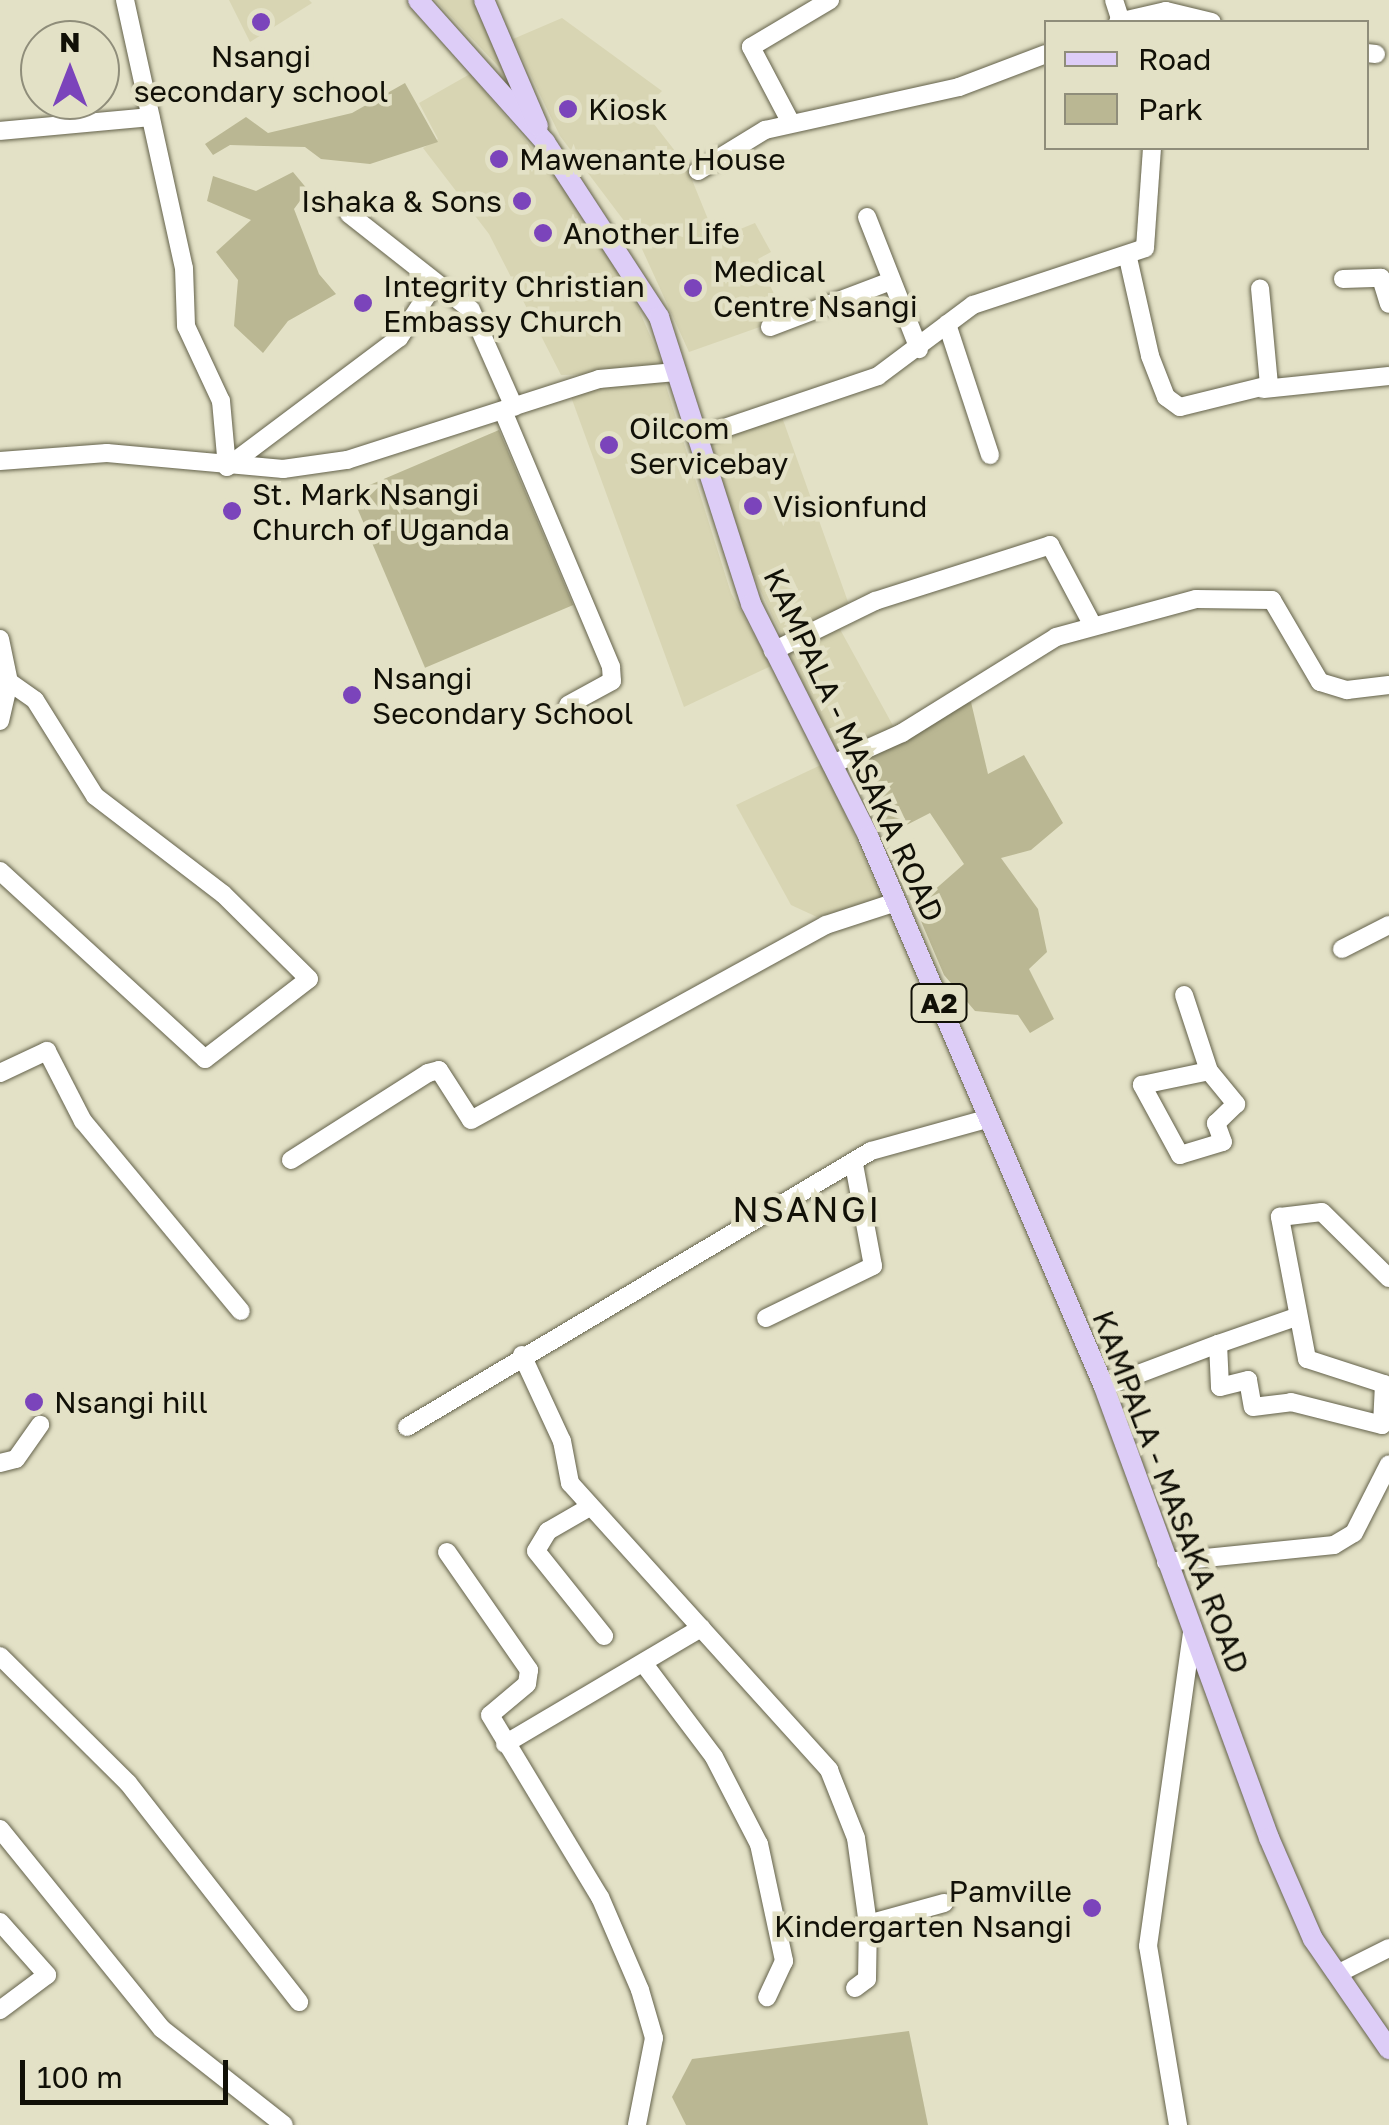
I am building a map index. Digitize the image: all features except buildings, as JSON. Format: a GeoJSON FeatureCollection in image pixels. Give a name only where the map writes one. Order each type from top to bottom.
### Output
{"type":"FeatureCollection","features":[{"type":"Feature","properties":{"kind":"main road","name":"KAMPALA - MASAKA ROAD"},"geometry":{"type":"LineString","coordinates":[[418,0],[545,142],[636,271],[676,372],[773,652],[835,764],[1104,1387],[1268,1838],[1337,1974],[1389,2049]]}},
{"type":"Feature","properties":{"kind":"main road"},"geometry":{"type":"LineString","coordinates":[[484,0],[545,142]]}},
{"type":"Feature","properties":{"kind":"street"},"geometry":{"type":"LineString","coordinates":[[125,0],[184,268],[186,326],[221,401],[227,467]]}},
{"type":"Feature","properties":{"kind":"street"},"geometry":{"type":"LineString","coordinates":[[791,123],[752,48],[796,8],[830,0]]}},
{"type":"Feature","properties":{"kind":"street"},"geometry":{"type":"LineString","coordinates":[[1129,20],[1166,12],[1203,20]]}},
{"type":"Feature","properties":{"kind":"street"},"geometry":{"type":"LineString","coordinates":[[698,171],[791,123],[960,87],[1044,55]]}},
{"type":"Feature","properties":{"kind":"street"},"geometry":{"type":"LineString","coordinates":[[0,131],[150,117]]}},
{"type":"Feature","properties":{"kind":"street"},"geometry":{"type":"LineString","coordinates":[[698,437],[878,376],[919,349],[947,324],[1024,286],[1128,258],[1151,236],[1152,150]]}},
{"type":"Feature","properties":{"kind":"street"},"geometry":{"type":"LineString","coordinates":[[348,214],[472,310],[611,667],[612,680],[568,705]]}},
{"type":"Feature","properties":{"kind":"street"},"geometry":{"type":"LineString","coordinates":[[867,217],[919,349]]}},
{"type":"Feature","properties":{"kind":"street"},"geometry":{"type":"LineString","coordinates":[[1128,258],[1150,356],[1172,404],[1389,376]]}},
{"type":"Feature","properties":{"kind":"street"},"geometry":{"type":"LineString","coordinates":[[1343,279],[1381,278],[1389,304]]}},
{"type":"Feature","properties":{"kind":"street"},"geometry":{"type":"LineString","coordinates":[[770,328],[891,281]]}},
{"type":"Feature","properties":{"kind":"street"},"geometry":{"type":"LineString","coordinates":[[227,467],[399,338],[436,284]]}},
{"type":"Feature","properties":{"kind":"street"},"geometry":{"type":"LineString","coordinates":[[1260,288],[1269,342],[1263,390]]}},
{"type":"Feature","properties":{"kind":"street"},"geometry":{"type":"LineString","coordinates":[[947,324],[990,455]]}},
{"type":"Feature","properties":{"kind":"street"},"geometry":{"type":"LineString","coordinates":[[2,466],[107,453],[227,467],[347,460],[599,379],[676,372]]}},
{"type":"Feature","properties":{"kind":"street"},"geometry":{"type":"LineString","coordinates":[[773,652],[875,601],[1050,545],[1092,622]]}},
{"type":"Feature","properties":{"kind":"street"},"geometry":{"type":"LineString","coordinates":[[835,764],[1092,622],[1196,599],[1258,597],[1287,618],[1328,687],[1389,685]]}},
{"type":"Feature","properties":{"kind":"street"},"geometry":{"type":"LineString","coordinates":[[0,640],[9,682],[0,721]]}},
{"type":"Feature","properties":{"kind":"street"},"geometry":{"type":"LineString","coordinates":[[0,871],[205,1058],[309,979],[223,894],[95,796],[35,700],[9,682]]}},
{"type":"Feature","properties":{"kind":"street"},"geometry":{"type":"LineString","coordinates":[[291,1160],[428,1073],[439,1070],[472,1120],[826,925],[896,902]]}},
{"type":"Feature","properties":{"kind":"street"},"geometry":{"type":"LineString","coordinates":[[1342,949],[1389,925]]}},
{"type":"Feature","properties":{"kind":"street"},"geometry":{"type":"LineString","coordinates":[[1184,995],[1209,1071],[1236,1104],[1216,1123],[1223,1142],[1180,1155],[1142,1085],[1209,1071]]}},
{"type":"Feature","properties":{"kind":"street"},"geometry":{"type":"LineString","coordinates":[[0,1073],[47,1050],[83,1121],[241,1311]]}},
{"type":"Feature","properties":{"kind":"street"},"geometry":{"type":"LineString","coordinates":[[406,1426],[890,1142],[990,1118]]}},
{"type":"Feature","properties":{"kind":"street"},"geometry":{"type":"LineString","coordinates":[[766,1318],[873,1266],[854,1164]]}},
{"type":"Feature","properties":{"kind":"street"},"geometry":{"type":"LineString","coordinates":[[1218,1344],[1220,1387],[1248,1380],[1253,1407],[1291,1402],[1382,1425],[1384,1384],[1307,1358],[1280,1217],[1322,1212],[1389,1278]]}},
{"type":"Feature","properties":{"kind":"street"},"geometry":{"type":"LineString","coordinates":[[1104,1387],[1296,1316]]}},
{"type":"Feature","properties":{"kind":"street"},"geometry":{"type":"LineString","coordinates":[[522,1355],[566,1451],[564,1475],[588,1508],[829,1770],[856,1838],[868,1924],[867,1979],[855,1988]]}},
{"type":"Feature","properties":{"kind":"street"},"geometry":{"type":"LineString","coordinates":[[0,1463],[16,1460],[40,1425]]}},
{"type":"Feature","properties":{"kind":"street"},"geometry":{"type":"LineString","coordinates":[[1166,1562],[1334,1545],[1354,1533],[1389,1464]]}},
{"type":"Feature","properties":{"kind":"street"},"geometry":{"type":"LineString","coordinates":[[588,1508],[548,1532],[536,1551],[604,1636]]}},
{"type":"Feature","properties":{"kind":"street"},"geometry":{"type":"LineString","coordinates":[[447,1552],[531,1675],[492,1707],[505,1744],[600,1897],[640,1990],[654,2038],[637,2125]]}},
{"type":"Feature","properties":{"kind":"street"},"geometry":{"type":"LineString","coordinates":[[505,1744],[701,1628]]}},
{"type":"Feature","properties":{"kind":"street"},"geometry":{"type":"LineString","coordinates":[[1178,2125],[1148,1946],[1192,1634]]}},
{"type":"Feature","properties":{"kind":"street"},"geometry":{"type":"LineString","coordinates":[[0,1656],[128,1782],[299,2002]]}},
{"type":"Feature","properties":{"kind":"street"},"geometry":{"type":"LineString","coordinates":[[644,1664],[714,1757],[759,1844],[784,1961],[767,1997]]}},
{"type":"Feature","properties":{"kind":"street"},"geometry":{"type":"LineString","coordinates":[[0,1829],[162,2028],[284,2125]]}},
{"type":"Feature","properties":{"kind":"street"},"geometry":{"type":"LineString","coordinates":[[868,1924],[944,1902]]}},
{"type":"Feature","properties":{"kind":"street"},"geometry":{"type":"LineString","coordinates":[[0,1922],[47,1976],[0,2010]]}},
{"type":"Feature","properties":{"kind":"street"},"geometry":{"type":"LineString","coordinates":[[1337,1974],[1389,1948]]}},
{"type":"Feature","properties":{"kind":"shaded area","name":"Nsangi secondary school"},"geometry":{"type":"Polygon","coordinates":[[[229,0],[309,0],[312,3],[250,42],[229,0]]]}},
{"type":"Feature","properties":{"kind":"shaded area"},"geometry":{"type":"Polygon","coordinates":[[[435,0],[481,0],[512,85],[500,68],[435,0]]]}},
{"type":"Feature","properties":{"kind":"shaded area"},"geometry":{"type":"Polygon","coordinates":[[[562,18],[662,91],[643,110],[686,165],[716,239],[755,223],[771,252],[758,259],[785,318],[689,352],[637,238],[560,136],[513,39],[562,18]]]}},
{"type":"Feature","properties":{"kind":"shaded area"},"geometry":{"type":"Polygon","coordinates":[[[470,74],[607,237],[666,372],[561,375],[489,234],[423,148],[438,139],[419,103],[470,74]]]}},
{"type":"Feature","properties":{"kind":"shaded area"},"geometry":{"type":"Polygon","coordinates":[[[646,381],[665,383],[731,593],[771,666],[684,707],[570,394],[646,381]]]}},
{"type":"Feature","properties":{"kind":"shaded area"},"geometry":{"type":"Polygon","coordinates":[[[782,417],[852,613],[836,622],[896,731],[836,753],[738,542],[710,438],[782,417]]]}},
{"type":"Feature","properties":{"kind":"shaded area"},"geometry":{"type":"Polygon","coordinates":[[[823,764],[883,901],[817,917],[791,905],[736,805],[823,764]]]}},
{"type":"Feature","properties":{"kind":"green space"},"geometry":{"type":"Polygon","coordinates":[[[405,83],[438,142],[370,164],[321,159],[305,147],[230,145],[213,155],[205,144],[246,117],[268,133],[352,113],[405,83]]]}},
{"type":"Feature","properties":{"kind":"green space"},"geometry":{"type":"Polygon","coordinates":[[[293,172],[308,190],[294,209],[319,274],[336,294],[288,321],[263,353],[234,326],[238,280],[216,252],[251,220],[207,201],[213,176],[256,191],[293,172]]]}},
{"type":"Feature","properties":{"kind":"green space"},"geometry":{"type":"Polygon","coordinates":[[[499,430],[573,605],[425,668],[351,493],[499,430]]]}},
{"type":"Feature","properties":{"kind":"green space"},"geometry":{"type":"Polygon","coordinates":[[[971,702],[988,774],[1024,755],[1063,823],[1031,850],[1001,858],[1038,909],[1047,952],[1029,969],[1054,1019],[1030,1033],[1018,1015],[975,1011],[944,975],[915,907],[964,864],[930,813],[891,833],[851,759],[925,716],[971,702]]]}},
{"type":"Feature","properties":{"kind":"green space"},"geometry":{"type":"Polygon","coordinates":[[[909,2031],[928,2125],[686,2125],[672,2097],[692,2059],[909,2031]]]}},
{"type":"Feature","properties":{"kind":"place","name":"Nsangi secondary school"},"geometry":{"type":"Point","coordinates":[261,22]}},
{"type":"Feature","properties":{"kind":"place","name":"Kiosk"},"geometry":{"type":"Point","coordinates":[568,109]}},
{"type":"Feature","properties":{"kind":"place","name":"Mawenante House"},"geometry":{"type":"Point","coordinates":[499,159]}},
{"type":"Feature","properties":{"kind":"place","name":"Ishaka & Sons"},"geometry":{"type":"Point","coordinates":[522,201]}},
{"type":"Feature","properties":{"kind":"place","name":"Another Life"},"geometry":{"type":"Point","coordinates":[543,233]}},
{"type":"Feature","properties":{"kind":"place","name":"Medical Centre Nsangi"},"geometry":{"type":"Point","coordinates":[693,288]}},
{"type":"Feature","properties":{"kind":"place","name":"Integrity Christian Embassy Church"},"geometry":{"type":"Point","coordinates":[363,303]}},
{"type":"Feature","properties":{"kind":"place","name":"Oilcom Servicebay"},"geometry":{"type":"Point","coordinates":[609,445]}},
{"type":"Feature","properties":{"kind":"place","name":"Visionfund"},"geometry":{"type":"Point","coordinates":[753,506]}},
{"type":"Feature","properties":{"kind":"place","name":"St. Mark Nsangi Church of Uganda"},"geometry":{"type":"Point","coordinates":[232,511]}},
{"type":"Feature","properties":{"kind":"place","name":"Nsangi Secondary School"},"geometry":{"type":"Point","coordinates":[352,695]}},
{"type":"Feature","properties":{"kind":"place","name":"Nsangi hill"},"geometry":{"type":"Point","coordinates":[34,1402]}},
{"type":"Feature","properties":{"kind":"place","name":"Pamville Kindergarten Nsangi"},"geometry":{"type":"Point","coordinates":[1092,1908]}},
{"type":"Feature","properties":{"kind":"district","name":"NSANGI"},"geometry":{"type":"Point","coordinates":[807,1209]}}]}
